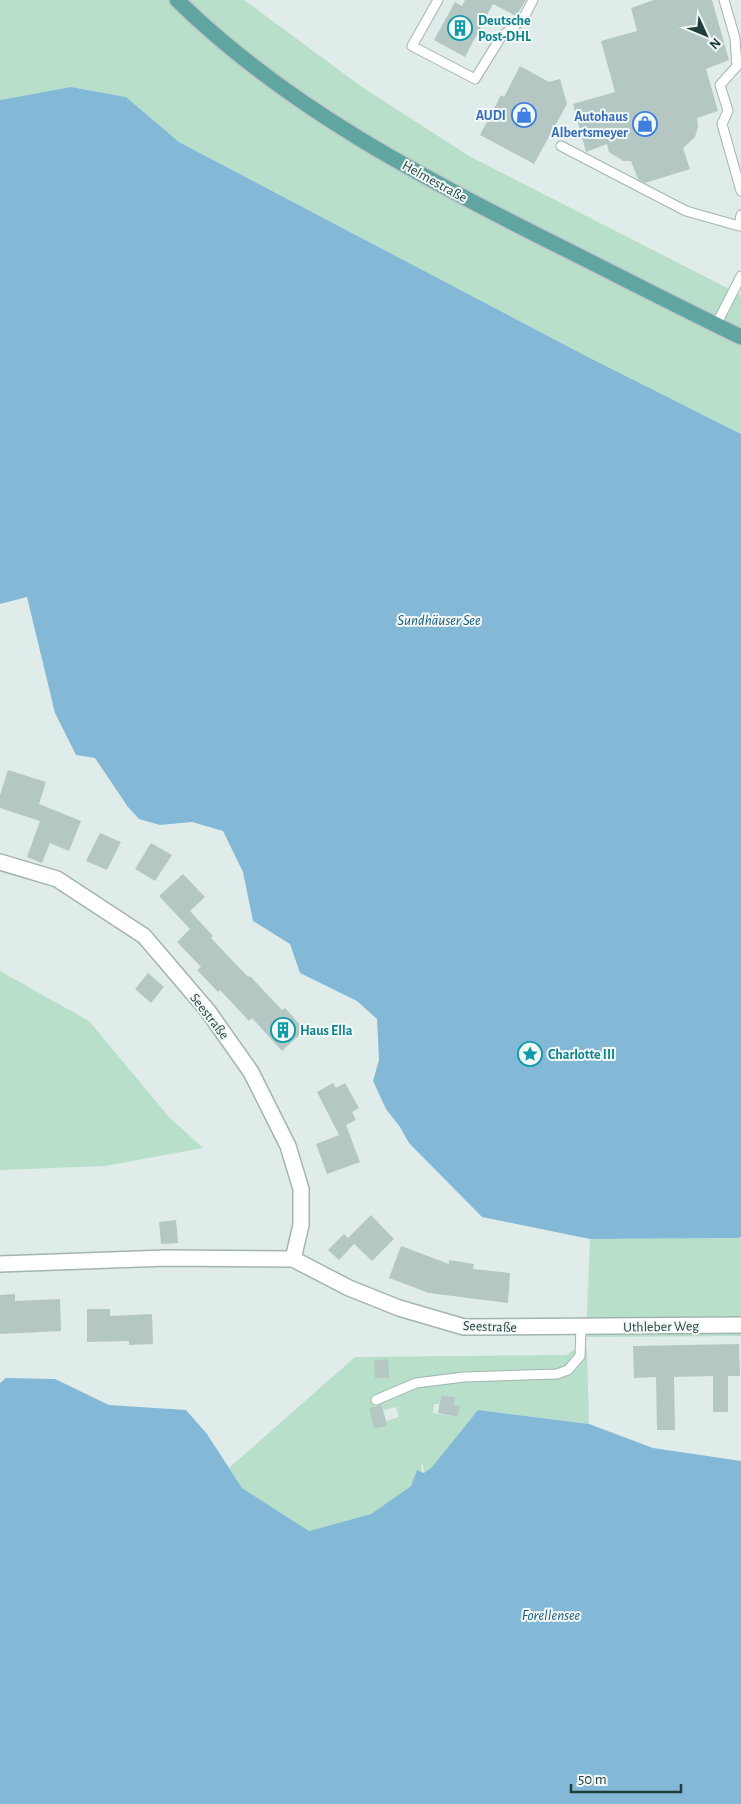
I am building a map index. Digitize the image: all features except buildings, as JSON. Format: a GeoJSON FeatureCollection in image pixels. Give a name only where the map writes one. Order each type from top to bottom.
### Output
{"type":"FeatureCollection","features":[{"type":"Feature","properties":{"kind":"main road","name":"Helmestraße"},"geometry":{"type":"LineString","coordinates":[[176,0],[253,67],[328,119],[432,181],[741,337]]}},
{"type":"Feature","properties":{"kind":"street","name":"Seestraße"},"geometry":{"type":"LineString","coordinates":[[0,862],[57,879],[144,936],[208,1011],[251,1072],[288,1146],[302,1189],[301,1225],[292,1259]]}},
{"type":"Feature","properties":{"kind":"street","name":"Seestraße"},"geometry":{"type":"LineString","coordinates":[[0,1264],[166,1258],[292,1259],[349,1288],[399,1308],[464,1326],[581,1327]]}},
{"type":"Feature","properties":{"kind":"street","name":"Uthleber Weg"},"geometry":{"type":"LineString","coordinates":[[581,1327],[741,1325]]}},
{"type":"Feature","properties":{"kind":"lane"},"geometry":{"type":"LineString","coordinates":[[438,0],[412,46],[475,79],[501,37],[523,19],[533,0]]}},
{"type":"Feature","properties":{"kind":"lane"},"geometry":{"type":"LineString","coordinates":[[724,0],[735,38],[737,66],[720,85],[728,111],[722,124],[741,191]]}},
{"type":"Feature","properties":{"kind":"lane"},"geometry":{"type":"LineString","coordinates":[[561,146],[686,211],[740,226],[741,215]]}},
{"type":"Feature","properties":{"kind":"lane"},"geometry":{"type":"LineString","coordinates":[[716,325],[741,276]]}},
{"type":"Feature","properties":{"kind":"lane"},"geometry":{"type":"LineString","coordinates":[[376,1400],[416,1383],[464,1377],[557,1374],[568,1370],[580,1356],[581,1327]]}},
{"type":"Feature","properties":{"kind":"green space"},"geometry":{"type":"Polygon","coordinates":[[[0,0],[244,0],[362,87],[469,156],[741,295],[741,434],[584,355],[179,142],[126,97],[71,87],[0,100],[0,0]]]}},
{"type":"Feature","properties":{"kind":"green space"},"geometry":{"type":"Polygon","coordinates":[[[0,971],[89,1021],[169,1117],[203,1148],[105,1166],[0,1170],[0,971]]]}},
{"type":"Feature","properties":{"kind":"green space"},"geometry":{"type":"Polygon","coordinates":[[[741,1237],[741,1336],[586,1337],[590,1239],[741,1237]]]}},
{"type":"Feature","properties":{"kind":"green space"},"geometry":{"type":"Polygon","coordinates":[[[577,1348],[587,1348],[589,1424],[478,1410],[432,1467],[424,1473],[423,1465],[421,1465],[422,1472],[417,1471],[411,1486],[371,1514],[309,1531],[242,1488],[229,1468],[355,1357],[566,1355],[577,1348]],[[441,1395],[439,1404],[434,1404],[433,1413],[458,1417],[460,1406],[454,1405],[455,1397],[441,1395]],[[382,1405],[369,1408],[374,1429],[387,1426],[386,1421],[399,1417],[396,1407],[384,1410],[382,1405]]]}},
{"type":"Feature","properties":{"kind":"water","name":"Sundhäuser See"},"geometry":{"type":"Polygon","coordinates":[[[71,87],[126,97],[179,142],[584,355],[741,434],[741,1237],[590,1239],[482,1217],[409,1143],[400,1127],[386,1109],[373,1081],[379,1060],[377,1019],[357,1001],[300,973],[290,944],[253,921],[243,872],[223,831],[192,822],[160,825],[139,819],[128,807],[95,758],[76,755],[55,713],[27,597],[0,604],[0,100],[71,87]]]}},
{"type":"Feature","properties":{"kind":"water","name":"Forellensee"},"geometry":{"type":"Polygon","coordinates":[[[6,1378],[55,1379],[109,1405],[186,1410],[207,1434],[242,1488],[309,1531],[371,1514],[411,1486],[417,1470],[424,1473],[432,1467],[478,1410],[589,1424],[653,1448],[741,1461],[741,1804],[0,1804],[0,1383],[6,1378]]]}},
{"type":"Feature","properties":{"kind":"place","name":"Deutsche Post-DHL"},"geometry":{"type":"Point","coordinates":[460,28]}},
{"type":"Feature","properties":{"kind":"place","name":"AUDI"},"geometry":{"type":"Point","coordinates":[524,115]}},
{"type":"Feature","properties":{"kind":"place","name":"Autohaus Albertsmeyer"},"geometry":{"type":"Point","coordinates":[645,124]}},
{"type":"Feature","properties":{"kind":"place","name":"Haus Ella"},"geometry":{"type":"Point","coordinates":[283,1030]}},
{"type":"Feature","properties":{"kind":"place","name":"Charlotte III"},"geometry":{"type":"Point","coordinates":[530,1054]}}]}
